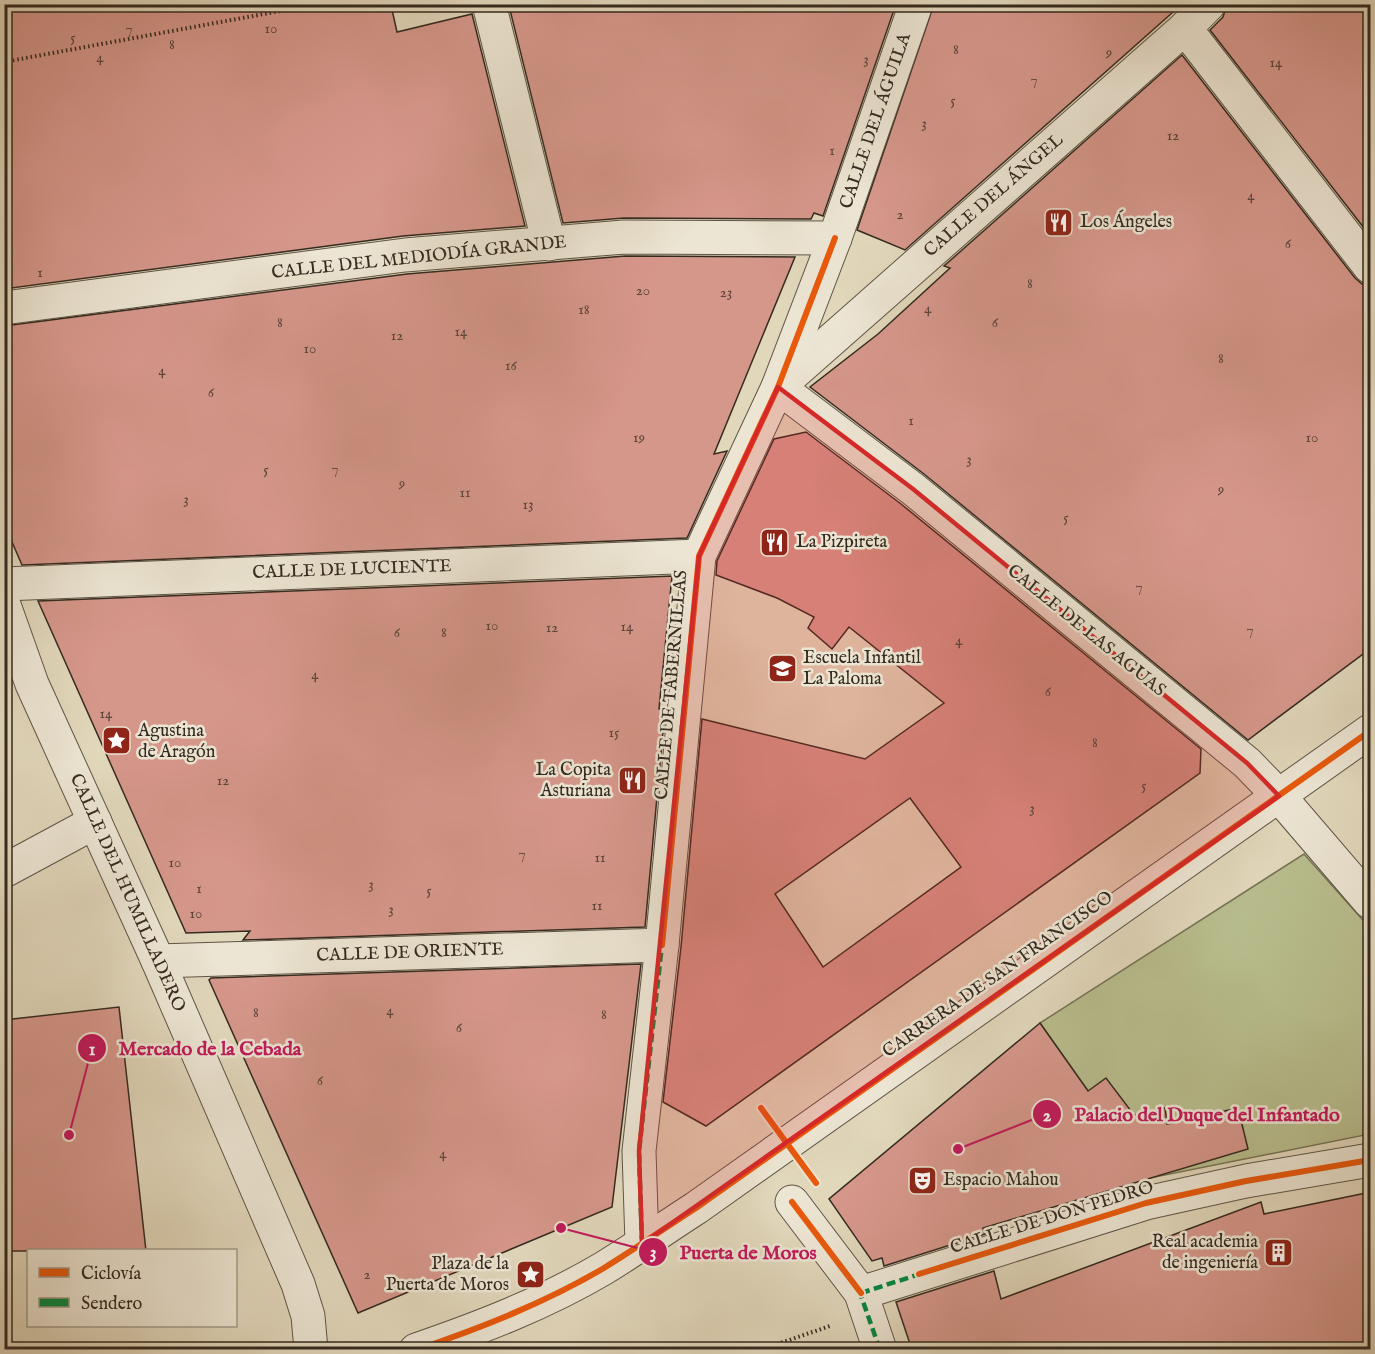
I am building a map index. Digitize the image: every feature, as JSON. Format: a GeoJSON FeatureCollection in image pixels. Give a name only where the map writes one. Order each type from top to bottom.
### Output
{"type":"FeatureCollection","features":[{"type":"Feature","properties":{"kind":"street"},"geometry":{"type":"LineString","coordinates":[[489,4],[549,244]]}},
{"type":"Feature","properties":{"kind":"street","name":"CALLE DEL ÁGUILA"},"geometry":{"type":"LineString","coordinates":[[835,238],[916,4]]}},
{"type":"Feature","properties":{"kind":"street","name":"CALLE DEL ÁNGEL"},"geometry":{"type":"LineString","coordinates":[[778,387],[1185,28],[1209,4]]}},
{"type":"Feature","properties":{"kind":"street"},"geometry":{"type":"LineString","coordinates":[[1185,28],[1371,267]]}},
{"type":"Feature","properties":{"kind":"street","name":"CALLE DEL MEDIODÍA GRANDE"},"geometry":{"type":"LineString","coordinates":[[4,308],[405,255],[624,237],[835,238]]}},
{"type":"Feature","properties":{"kind":"street","name":"CALLE DE TABERNILLAS"},"geometry":{"type":"LineString","coordinates":[[642,1244],[639,1151],[662,945],[699,556],[778,387],[835,238]]}},
{"type":"Feature","properties":{"kind":"street","name":"CALLE DE LAS AGUAS"},"geometry":{"type":"LineString","coordinates":[[778,387],[932,505],[1247,763],[1279,796],[1371,902]]}},
{"type":"Feature","properties":{"kind":"street","name":"CALLE DE LUCIENTE"},"geometry":{"type":"LineString","coordinates":[[4,584],[699,556]]}},
{"type":"Feature","properties":{"kind":"street","name":"CALLE DEL HUMILLADERO"},"geometry":{"type":"LineString","coordinates":[[4,605],[32,684],[158,961],[298,1284],[308,1316],[311,1350]]}},
{"type":"Feature","properties":{"kind":"street","name":"CARRERA DE SAN FRANCISCO"},"geometry":{"type":"LineString","coordinates":[[642,1244],[1371,731]]}},
{"type":"Feature","properties":{"kind":"street"},"geometry":{"type":"LineString","coordinates":[[4,871],[95,822]]}},
{"type":"Feature","properties":{"kind":"street","name":"CALLE DE ORIENTE"},"geometry":{"type":"LineString","coordinates":[[158,961],[662,945]]}},
{"type":"Feature","properties":{"kind":"street","name":"CALLE DE DON PEDRO"},"geometry":{"type":"LineString","coordinates":[[861,1293],[1146,1203],[1246,1181],[1371,1160]]}},
{"type":"Feature","properties":{"kind":"street"},"geometry":{"type":"LineString","coordinates":[[792,1202],[861,1293],[880,1350]]}},
{"type":"Feature","properties":{"kind":"street"},"geometry":{"type":"LineString","coordinates":[[416,1350],[514,1313],[602,1268],[642,1244]]}},
{"type":"Feature","properties":{"kind":"path"},"geometry":{"type":"LineString","coordinates":[[4,62],[318,4]]}},
{"type":"Feature","properties":{"kind":"path"},"geometry":{"type":"LineString","coordinates":[[760,1350],[831,1325]]}},
{"type":"Feature","properties":{"kind":"highlighted area"},"geometry":{"type":"Polygon","coordinates":[[[778,387],[913,489],[1247,763],[1279,796],[642,1244],[639,1151],[699,556],[778,387]]]}},
{"type":"Feature","properties":{"kind":"green space"},"geometry":{"type":"Polygon","coordinates":[[[1304,854],[1370,928],[1370,1134],[1150,1178],[1040,1023],[1304,854]]]}},
{"type":"Feature","properties":{"kind":"building"},"geometry":{"type":"Polygon","coordinates":[[[4,4],[391,5],[397,32],[472,14],[525,226],[403,236],[4,289],[4,4]]]}},
{"type":"Feature","properties":{"kind":"building"},"geometry":{"type":"Polygon","coordinates":[[[514,4],[896,4],[823,216],[814,213],[811,219],[624,218],[563,223],[509,6],[514,4]]]}},
{"type":"Feature","properties":{"kind":"building"},"geometry":{"type":"Polygon","coordinates":[[[934,4],[1182,4],[905,250],[857,230],[934,4]]]}},
{"type":"Feature","properties":{"kind":"building"},"geometry":{"type":"Polygon","coordinates":[[[1227,4],[1371,4],[1371,237],[1210,30],[1223,17],[1227,4]]]}},
{"type":"Feature","properties":{"kind":"building"},"geometry":{"type":"Polygon","coordinates":[[[1182,55],[1355,278],[1362,284],[1371,285],[1371,648],[1248,740],[924,474],[810,387],[878,334],[950,268],[944,266],[1182,55]]]}},
{"type":"Feature","properties":{"kind":"building"},"geometry":{"type":"Polygon","coordinates":[[[625,256],[795,257],[714,454],[727,451],[687,538],[22,565],[12,542],[4,486],[4,326],[407,274],[625,256]]]}},
{"type":"Feature","properties":{"kind":"building"},"geometry":{"type":"Polygon","coordinates":[[[806,432],[901,504],[1201,749],[1200,773],[706,1126],[663,1102],[681,947],[702,719],[865,759],[944,703],[849,627],[832,649],[808,628],[814,617],[777,598],[716,575],[717,561],[774,439],[806,432]],[[910,798],[775,894],[823,967],[961,867],[910,798]]]}},
{"type":"Feature","properties":{"kind":"building"},"geometry":{"type":"Polygon","coordinates":[[[672,576],[659,709],[665,710],[645,927],[243,940],[250,931],[186,933],[38,601],[672,576]]]}},
{"type":"Feature","properties":{"kind":"building"},"geometry":{"type":"Polygon","coordinates":[[[641,964],[612,1207],[358,1313],[209,980],[211,978],[641,964]]]}},
{"type":"Feature","properties":{"kind":"building"},"geometry":{"type":"Polygon","coordinates":[[[119,1007],[146,1249],[4,1251],[4,1020],[119,1007]]]}},
{"type":"Feature","properties":{"kind":"building"},"geometry":{"type":"Polygon","coordinates":[[[1040,1023],[1088,1091],[1106,1078],[1134,1115],[1165,1108],[1167,1124],[1238,1108],[1248,1149],[983,1228],[985,1234],[884,1266],[882,1258],[872,1261],[829,1199],[1040,1023]]]}},
{"type":"Feature","properties":{"kind":"building"},"geometry":{"type":"Polygon","coordinates":[[[1371,1192],[1371,1350],[912,1350],[896,1302],[994,1271],[1001,1299],[1261,1202],[1264,1214],[1371,1192]]]}},
{"type":"Feature","properties":{"kind":"marked path"},"geometry":{"type":"LineString","coordinates":[[642,1244],[639,1151],[662,945]]}},
{"type":"Feature","properties":{"kind":"marked path"},"geometry":{"type":"LineString","coordinates":[[861,1293],[923,1273]]}},
{"type":"Feature","properties":{"kind":"marked path"},"geometry":{"type":"LineString","coordinates":[[859,1290],[880,1350]]}},
{"type":"Feature","properties":{"kind":"cycle path"},"geometry":{"type":"LineString","coordinates":[[662,945],[699,556],[778,387],[835,238]]}},
{"type":"Feature","properties":{"kind":"cycle path"},"geometry":{"type":"LineString","coordinates":[[416,1350],[535,1304],[604,1268],[696,1208],[1370,731]]}},
{"type":"Feature","properties":{"kind":"cycle path"},"geometry":{"type":"LineString","coordinates":[[761,1108],[816,1183]]}},
{"type":"Feature","properties":{"kind":"cycle path"},"geometry":{"type":"LineString","coordinates":[[919,1274],[1146,1203],[1246,1181],[1370,1160]]}},
{"type":"Feature","properties":{"kind":"cycle path"},"geometry":{"type":"LineString","coordinates":[[792,1202],[861,1293]]}},
{"type":"Feature","properties":{"kind":"place","name":"Los Ángeles"},"geometry":{"type":"Point","coordinates":[1059,222]}},
{"type":"Feature","properties":{"kind":"place","name":"La Pizpireta"},"geometry":{"type":"Point","coordinates":[775,542]}},
{"type":"Feature","properties":{"kind":"place","name":"Escuela Infantil La Paloma"},"geometry":{"type":"Point","coordinates":[782,668]}},
{"type":"Feature","properties":{"kind":"place","name":"Agustina de Aragón"},"geometry":{"type":"Point","coordinates":[117,741]}},
{"type":"Feature","properties":{"kind":"place","name":"La Copita Asturiana"},"geometry":{"type":"Point","coordinates":[632,780]}},
{"type":"Feature","properties":{"kind":"place","name":"Mercado de la Cebada"},"geometry":{"type":"Point","coordinates":[69,1135]}},
{"type":"Feature","properties":{"kind":"place","name":"Palacio del Duque del Infantado"},"geometry":{"type":"Point","coordinates":[958,1149]}},
{"type":"Feature","properties":{"kind":"place","name":"Espacio Mahou"},"geometry":{"type":"Point","coordinates":[922,1180]}},
{"type":"Feature","properties":{"kind":"place","name":"Puerta de Moros"},"geometry":{"type":"Point","coordinates":[561,1228]}},
{"type":"Feature","properties":{"kind":"place","name":"Real academia de ingeniería"},"geometry":{"type":"Point","coordinates":[1279,1252]}},
{"type":"Feature","properties":{"kind":"place","name":"Plaza de la Puerta de Moros"},"geometry":{"type":"Point","coordinates":[530,1274]}}]}
